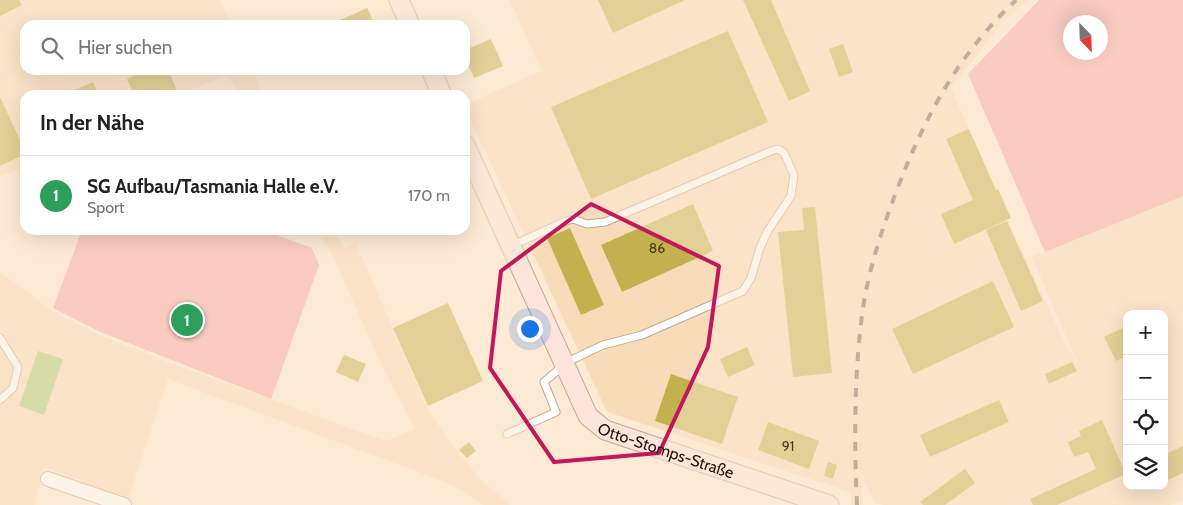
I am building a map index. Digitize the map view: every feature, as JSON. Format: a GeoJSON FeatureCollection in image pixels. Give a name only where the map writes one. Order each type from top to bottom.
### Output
{"type":"FeatureCollection","features":[{"type":"Feature","properties":{"kind":"street"},"geometry":{"type":"LineString","coordinates":[[399,0],[408,20]]}},
{"type":"Feature","properties":{"kind":"street"},"geometry":{"type":"LineString","coordinates":[[432,75],[440,90]]}},
{"type":"Feature","properties":{"kind":"street","name":"Otto-Stomps-Straße"},"geometry":{"type":"LineString","coordinates":[[470,157],[588,416],[605,430],[829,505]]}},
{"type":"Feature","properties":{"kind":"street"},"geometry":{"type":"LineString","coordinates":[[48,479],[124,505]]}},
{"type":"Feature","properties":{"kind":"lane"},"geometry":{"type":"LineString","coordinates":[[507,434],[556,412],[544,382],[558,370],[603,345],[642,335],[743,291],[751,278],[767,232],[791,196],[794,175],[784,153],[778,149],[605,222],[587,224],[572,219],[511,246]]}},
{"type":"Feature","properties":{"kind":"lane"},"geometry":{"type":"LineString","coordinates":[[0,338],[18,367],[13,388],[0,400]]}},
{"type":"Feature","properties":{"kind":"highlighted area"},"geometry":{"type":"Polygon","coordinates":[[[591,204],[719,266],[708,347],[659,453],[554,462],[490,368],[501,271],[591,204]]]}},
{"type":"Feature","properties":{"kind":"shaded area"},"geometry":{"type":"Polygon","coordinates":[[[0,0],[220,0],[228,20],[20,20],[20,75],[225,75],[192,90],[20,90],[20,168],[0,177],[0,0]]]}},
{"type":"Feature","properties":{"kind":"shaded area"},"geometry":{"type":"Polygon","coordinates":[[[510,0],[1029,0],[1006,19],[951,87],[994,190],[1061,335],[1080,369],[1032,257],[1183,194],[1183,500],[1170,505],[883,505],[875,502],[861,477],[863,505],[851,505],[850,492],[607,412],[470,119],[470,103],[578,54],[541,70],[510,0]]]}},
{"type":"Feature","properties":{"kind":"shaded area"},"geometry":{"type":"Polygon","coordinates":[[[1039,0],[1183,0],[1183,196],[1045,252],[968,74],[1039,0]]]}},
{"type":"Feature","properties":{"kind":"shaded area"},"geometry":{"type":"Polygon","coordinates":[[[228,75],[256,75],[260,90],[236,90],[228,75]]]}},
{"type":"Feature","properties":{"kind":"shaded area"},"geometry":{"type":"Polygon","coordinates":[[[80,235],[277,235],[312,248],[319,265],[271,399],[98,331],[53,308],[80,235]]]}},
{"type":"Feature","properties":{"kind":"shaded area"},"geometry":{"type":"Polygon","coordinates":[[[319,235],[336,235],[344,248],[356,243],[428,410],[452,445],[483,482],[510,505],[483,505],[461,490],[440,480],[168,379],[128,499],[44,467],[35,505],[0,505],[0,272],[58,315],[102,336],[173,364],[386,441],[415,429],[380,362],[332,254],[319,235]]]}},
{"type":"Feature","properties":{"kind":"shaded area"},"geometry":{"type":"Polygon","coordinates":[[[38,351],[63,359],[44,415],[19,406],[38,351]]]}},
{"type":"Feature","properties":{"kind":"building"},"geometry":{"type":"Polygon","coordinates":[[[0,0],[19,0],[22,5],[0,16],[0,0]]]}},
{"type":"Feature","properties":{"kind":"building"},"geometry":{"type":"Polygon","coordinates":[[[598,0],[685,0],[613,33],[598,0]]]}},
{"type":"Feature","properties":{"kind":"building"},"geometry":{"type":"Polygon","coordinates":[[[743,0],[771,0],[810,91],[789,101],[743,0]]]}},
{"type":"Feature","properties":{"kind":"building"},"geometry":{"type":"Polygon","coordinates":[[[367,8],[373,20],[340,20],[367,8]]]}},
{"type":"Feature","properties":{"kind":"building"},"geometry":{"type":"Polygon","coordinates":[[[728,31],[768,122],[591,199],[551,107],[728,31]]]}},
{"type":"Feature","properties":{"kind":"building"},"geometry":{"type":"Polygon","coordinates":[[[491,39],[503,66],[474,78],[470,69],[470,48],[491,39]]]}},
{"type":"Feature","properties":{"kind":"building"},"geometry":{"type":"Polygon","coordinates":[[[843,44],[853,72],[839,77],[829,49],[843,44]]]}},
{"type":"Feature","properties":{"kind":"building"},"geometry":{"type":"Polygon","coordinates":[[[136,75],[170,75],[177,90],[132,90],[127,79],[136,75]]]}},
{"type":"Feature","properties":{"kind":"building"},"geometry":{"type":"Polygon","coordinates":[[[93,82],[97,90],[75,90],[93,82]]]}},
{"type":"Feature","properties":{"kind":"building"},"geometry":{"type":"Polygon","coordinates":[[[0,97],[20,140],[20,156],[0,166],[0,97]]]}},
{"type":"Feature","properties":{"kind":"building"},"geometry":{"type":"Polygon","coordinates":[[[969,129],[996,190],[998,189],[1011,218],[954,244],[941,214],[973,200],[946,139],[969,129]]]}},
{"type":"Feature","properties":{"kind":"building"},"geometry":{"type":"Polygon","coordinates":[[[693,204],[713,251],[622,292],[601,245],[693,204]]]}},
{"type":"Feature","properties":{"kind":"building"},"geometry":{"type":"Polygon","coordinates":[[[815,207],[832,373],[793,377],[778,232],[804,230],[802,208],[815,207]]]}},
{"type":"Feature","properties":{"kind":"building"},"geometry":{"type":"Polygon","coordinates":[[[1007,221],[1043,301],[1021,311],[986,230],[1007,221]]]}},
{"type":"Feature","properties":{"kind":"building"},"geometry":{"type":"Polygon","coordinates":[[[570,228],[604,305],[581,315],[547,238],[570,228]]]}},
{"type":"Feature","properties":{"kind":"building"},"geometry":{"type":"Polygon","coordinates":[[[993,281],[1014,327],[913,374],[892,329],[993,281]]]}},
{"type":"Feature","properties":{"kind":"building"},"geometry":{"type":"Polygon","coordinates":[[[448,303],[483,381],[428,406],[393,328],[448,303]]]}},
{"type":"Feature","properties":{"kind":"building"},"geometry":{"type":"Polygon","coordinates":[[[1123,328],[1123,358],[1116,361],[1104,337],[1123,328]]]}},
{"type":"Feature","properties":{"kind":"building"},"geometry":{"type":"Polygon","coordinates":[[[747,347],[755,365],[728,377],[720,359],[747,347]]]}},
{"type":"Feature","properties":{"kind":"building"},"geometry":{"type":"Polygon","coordinates":[[[344,355],[366,364],[358,382],[336,372],[344,355]]]}},
{"type":"Feature","properties":{"kind":"building"},"geometry":{"type":"Polygon","coordinates":[[[1072,362],[1077,371],[1049,384],[1045,374],[1072,362]]]}},
{"type":"Feature","properties":{"kind":"building"},"geometry":{"type":"Polygon","coordinates":[[[671,374],[738,397],[722,444],[655,421],[671,374]]]}},
{"type":"Feature","properties":{"kind":"building"},"geometry":{"type":"Polygon","coordinates":[[[999,400],[1009,422],[930,457],[920,435],[999,400]]]}},
{"type":"Feature","properties":{"kind":"building"},"geometry":{"type":"Polygon","coordinates":[[[1102,420],[1123,467],[1123,475],[1057,505],[1033,505],[1030,499],[1096,469],[1088,452],[1074,457],[1068,442],[1081,436],[1079,431],[1102,420]]]}},
{"type":"Feature","properties":{"kind":"building"},"geometry":{"type":"Polygon","coordinates":[[[768,422],[819,441],[809,469],[758,450],[768,422]]]}},
{"type":"Feature","properties":{"kind":"building"},"geometry":{"type":"Polygon","coordinates":[[[469,442],[476,451],[467,458],[459,450],[469,442]]]}},
{"type":"Feature","properties":{"kind":"building"},"geometry":{"type":"Polygon","coordinates":[[[1183,446],[1183,473],[1168,480],[1168,453],[1183,446]]]}},
{"type":"Feature","properties":{"kind":"building"},"geometry":{"type":"Polygon","coordinates":[[[828,462],[837,465],[833,479],[824,476],[828,462]]]}},
{"type":"Feature","properties":{"kind":"building"},"geometry":{"type":"Polygon","coordinates":[[[965,469],[975,483],[945,505],[923,505],[920,502],[965,469]]]}},
{"type":"Feature","properties":{"kind":"railway"},"geometry":{"type":"LineString","coordinates":[[857,505],[855,431],[856,381],[860,332],[866,293],[880,237],[906,167],[930,114],[959,66],[976,44],[1016,0]]}},
{"type":"Feature","properties":{"kind":"place","name":"SG Aufbau/Tasmania Halle e.V."},"geometry":{"type":"Point","coordinates":[187,320]}}]}
